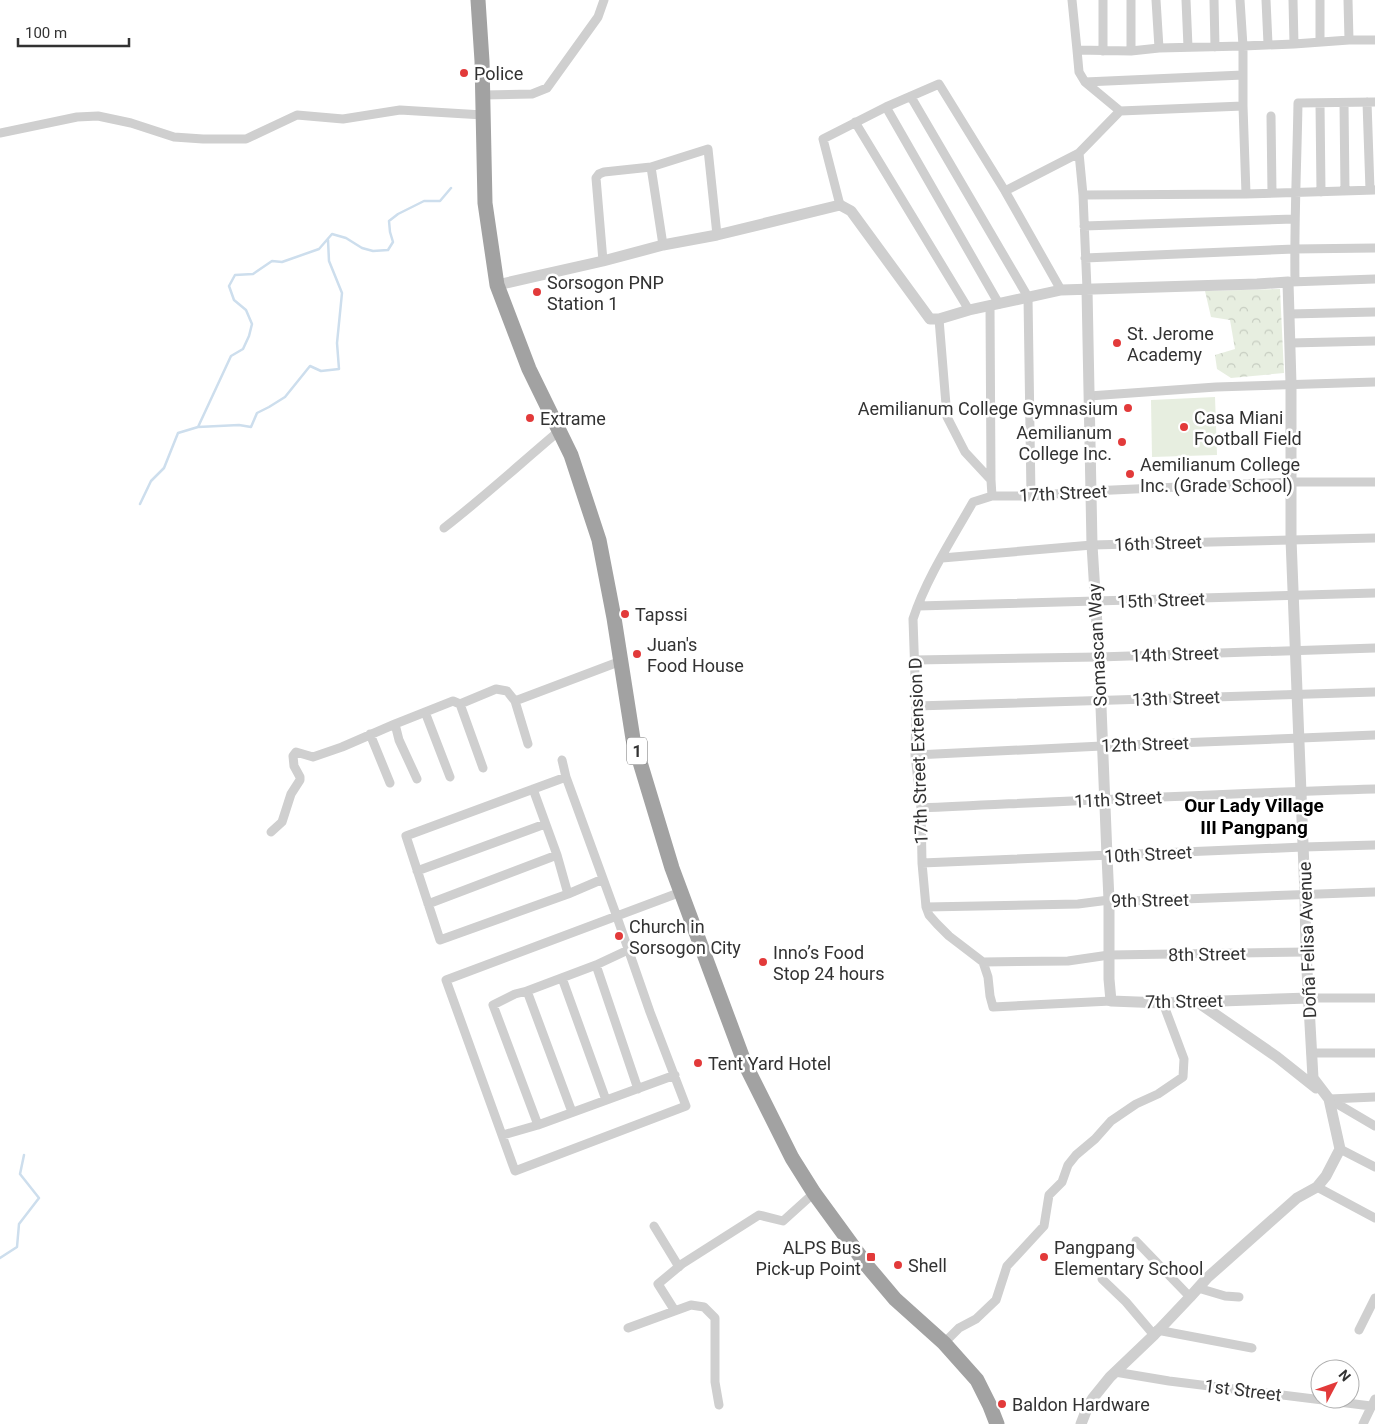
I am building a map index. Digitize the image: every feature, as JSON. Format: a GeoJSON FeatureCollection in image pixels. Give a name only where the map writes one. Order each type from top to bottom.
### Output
{"type":"FeatureCollection","features":[{"type":"Feature","properties":{"kind":"highway","name":"1"},"geometry":{"type":"LineString","coordinates":[[478,0],[483,95],[485,203],[497,286],[529,368],[571,455],[599,540],[633,739],[672,868],[745,1064],[792,1158],[814,1194],[895,1299],[944,1343],[977,1380],[997,1424]]}},
{"type":"Feature","properties":{"kind":"street"},"geometry":{"type":"LineString","coordinates":[[483,95],[532,94],[547,88],[598,17],[604,0]]}},
{"type":"Feature","properties":{"kind":"street"},"geometry":{"type":"LineString","coordinates":[[1072,0],[1079,72],[1085,82],[1120,111],[1243,106]]}},
{"type":"Feature","properties":{"kind":"street"},"geometry":{"type":"LineString","coordinates":[[1103,0],[1103,50]]}},
{"type":"Feature","properties":{"kind":"street"},"geometry":{"type":"LineString","coordinates":[[1131,0],[1131,51]]}},
{"type":"Feature","properties":{"kind":"street"},"geometry":{"type":"LineString","coordinates":[[1156,0],[1159,48]]}},
{"type":"Feature","properties":{"kind":"street"},"geometry":{"type":"LineString","coordinates":[[1186,0],[1188,48]]}},
{"type":"Feature","properties":{"kind":"street"},"geometry":{"type":"LineString","coordinates":[[1214,0],[1215,47]]}},
{"type":"Feature","properties":{"kind":"street"},"geometry":{"type":"LineString","coordinates":[[1240,0],[1243,46],[1246,194]]}},
{"type":"Feature","properties":{"kind":"street"},"geometry":{"type":"LineString","coordinates":[[1266,0],[1268,44]]}},
{"type":"Feature","properties":{"kind":"street"},"geometry":{"type":"LineString","coordinates":[[1293,0],[1294,44]]}},
{"type":"Feature","properties":{"kind":"street"},"geometry":{"type":"LineString","coordinates":[[1320,0],[1320,42]]}},
{"type":"Feature","properties":{"kind":"street"},"geometry":{"type":"LineString","coordinates":[[1348,0],[1349,40]]}},
{"type":"Feature","properties":{"kind":"street"},"geometry":{"type":"LineString","coordinates":[[1077,50],[1131,51],[1159,48],[1375,40]]}},
{"type":"Feature","properties":{"kind":"street"},"geometry":{"type":"LineString","coordinates":[[1085,82],[1243,75]]}},
{"type":"Feature","properties":{"kind":"street"},"geometry":{"type":"LineString","coordinates":[[840,205],[823,139],[886,107],[939,84],[1005,191],[1061,290]]}},
{"type":"Feature","properties":{"kind":"street"},"geometry":{"type":"LineString","coordinates":[[911,97],[1028,297],[1031,496]]}},
{"type":"Feature","properties":{"kind":"street"},"geometry":{"type":"LineString","coordinates":[[1083,195],[1246,194],[1296,193],[1372,190],[1371,102],[1298,103],[1296,193],[1294,219],[1294,249],[1291,282]]}},
{"type":"Feature","properties":{"kind":"street"},"geometry":{"type":"LineString","coordinates":[[1320,103],[1321,192]]}},
{"type":"Feature","properties":{"kind":"street"},"geometry":{"type":"LineString","coordinates":[[1344,103],[1345,191]]}},
{"type":"Feature","properties":{"kind":"street"},"geometry":{"type":"LineString","coordinates":[[886,107],[994,305],[992,496]]}},
{"type":"Feature","properties":{"kind":"street"},"geometry":{"type":"LineString","coordinates":[[0,134],[77,117],[98,116],[131,123],[174,138],[246,139],[297,115],[342,119],[400,110],[483,115]]}},
{"type":"Feature","properties":{"kind":"street"},"geometry":{"type":"LineString","coordinates":[[1005,191],[1079,153],[1120,111]]}},
{"type":"Feature","properties":{"kind":"street"},"geometry":{"type":"LineString","coordinates":[[1271,116],[1272,193]]}},
{"type":"Feature","properties":{"kind":"street"},"geometry":{"type":"LineString","coordinates":[[855,122],[969,310]]}},
{"type":"Feature","properties":{"kind":"street"},"geometry":{"type":"LineString","coordinates":[[603,261],[596,178],[604,172],[652,167],[708,149],[717,235]]}},
{"type":"Feature","properties":{"kind":"street"},"geometry":{"type":"LineString","coordinates":[[1079,153],[1083,195],[1087,289]]}},
{"type":"Feature","properties":{"kind":"street"},"geometry":{"type":"LineString","coordinates":[[652,167],[663,245]]}},
{"type":"Feature","properties":{"kind":"street"},"geometry":{"type":"LineString","coordinates":[[497,286],[663,245],[717,235],[840,205],[851,210],[930,319],[939,319],[969,310],[1061,290],[1375,279]]}},
{"type":"Feature","properties":{"kind":"street"},"geometry":{"type":"LineString","coordinates":[[1084,226],[1294,219]]}},
{"type":"Feature","properties":{"kind":"street"},"geometry":{"type":"LineString","coordinates":[[1085,258],[1294,249],[1375,248]]}},
{"type":"Feature","properties":{"kind":"street","name":"Doña Felisa Avenue"},"geometry":{"type":"LineString","coordinates":[[1291,282],[1291,540],[1311,1053],[1313,1078],[1329,1099],[1340,1149]]}},
{"type":"Feature","properties":{"kind":"street","name":"Somascan Way"},"geometry":{"type":"LineString","coordinates":[[1087,289],[1092,545],[1108,856],[1111,1001]]}},
{"type":"Feature","properties":{"kind":"street"},"geometry":{"type":"LineString","coordinates":[[1290,314],[1375,312]]}},
{"type":"Feature","properties":{"kind":"street"},"geometry":{"type":"LineString","coordinates":[[939,319],[947,417],[965,452],[991,480]]}},
{"type":"Feature","properties":{"kind":"street"},"geometry":{"type":"LineString","coordinates":[[1290,344],[1375,341]]}},
{"type":"Feature","properties":{"kind":"street"},"geometry":{"type":"LineString","coordinates":[[1089,396],[1216,387],[1375,382]]}},
{"type":"Feature","properties":{"kind":"street"},"geometry":{"type":"LineString","coordinates":[[444,528],[559,430]]}},
{"type":"Feature","properties":{"kind":"street","name":"17th Street"},"geometry":{"type":"LineString","coordinates":[[992,496],[1031,496],[1091,491],[1291,482],[1375,482]]}},
{"type":"Feature","properties":{"kind":"street","name":"17th Street Extension D"},"geometry":{"type":"LineString","coordinates":[[926,907],[922,863],[921,808],[915,755],[916,706],[913,619],[942,558],[972,502],[992,496]]}},
{"type":"Feature","properties":{"kind":"street","name":"16th Street"},"geometry":{"type":"LineString","coordinates":[[942,558],[1092,545],[1375,538]]}},
{"type":"Feature","properties":{"kind":"street","name":"15th Street"},"geometry":{"type":"LineString","coordinates":[[918,606],[1375,593]]}},
{"type":"Feature","properties":{"kind":"street","name":"14th Street"},"geometry":{"type":"LineString","coordinates":[[914,660],[1375,648]]}},
{"type":"Feature","properties":{"kind":"street"},"geometry":{"type":"LineString","coordinates":[[515,701],[621,661]]}},
{"type":"Feature","properties":{"kind":"street"},"geometry":{"type":"LineString","coordinates":[[271,832],[282,822],[291,794],[300,780],[294,766],[293,756],[296,752],[313,757],[453,701],[460,704],[496,690],[507,691],[515,701],[528,744]]}},
{"type":"Feature","properties":{"kind":"street","name":"13th Street"},"geometry":{"type":"LineString","coordinates":[[916,706],[1375,692]]}},
{"type":"Feature","properties":{"kind":"street"},"geometry":{"type":"LineString","coordinates":[[460,704],[483,768]]}},
{"type":"Feature","properties":{"kind":"street"},"geometry":{"type":"LineString","coordinates":[[425,712],[450,776]]}},
{"type":"Feature","properties":{"kind":"street"},"geometry":{"type":"LineString","coordinates":[[395,724],[399,740],[417,779]]}},
{"type":"Feature","properties":{"kind":"street"},"geometry":{"type":"LineString","coordinates":[[370,734],[390,783]]}},
{"type":"Feature","properties":{"kind":"street","name":"12th Street"},"geometry":{"type":"LineString","coordinates":[[915,755],[1375,735]]}},
{"type":"Feature","properties":{"kind":"street"},"geometry":{"type":"LineString","coordinates":[[562,760],[566,777],[617,917],[650,1012],[686,1106],[515,1171],[446,980],[617,917],[681,892]]}},
{"type":"Feature","properties":{"kind":"street"},"geometry":{"type":"LineString","coordinates":[[566,777],[406,836],[440,940],[568,894],[603,879]]}},
{"type":"Feature","properties":{"kind":"street"},"geometry":{"type":"LineString","coordinates":[[533,789],[557,855],[568,894]]}},
{"type":"Feature","properties":{"kind":"street","name":"11th Street"},"geometry":{"type":"LineString","coordinates":[[921,808],[1300,791],[1375,790]]}},
{"type":"Feature","properties":{"kind":"street"},"geometry":{"type":"LineString","coordinates":[[417,871],[545,824]]}},
{"type":"Feature","properties":{"kind":"street","name":"10th Street"},"geometry":{"type":"LineString","coordinates":[[922,863],[1375,845]]}},
{"type":"Feature","properties":{"kind":"street"},"geometry":{"type":"LineString","coordinates":[[428,904],[557,855]]}},
{"type":"Feature","properties":{"kind":"street","name":"9th Street"},"geometry":{"type":"LineString","coordinates":[[926,907],[1078,904],[1109,900],[1130,901],[1375,892]]}},
{"type":"Feature","properties":{"kind":"street"},"geometry":{"type":"LineString","coordinates":[[926,907],[929,915],[937,924],[984,962]]}},
{"type":"Feature","properties":{"kind":"street"},"geometry":{"type":"LineString","coordinates":[[538,1125],[493,1006],[515,994],[596,965],[628,950]]}},
{"type":"Feature","properties":{"kind":"street","name":"8th Street"},"geometry":{"type":"LineString","coordinates":[[984,962],[1068,960],[1109,955],[1306,952]]}},
{"type":"Feature","properties":{"kind":"street","name":"7th Street"},"geometry":{"type":"LineString","coordinates":[[984,962],[993,1007],[1111,1001],[1163,1003],[1309,998],[1375,998]]}},
{"type":"Feature","properties":{"kind":"street"},"geometry":{"type":"LineString","coordinates":[[596,965],[638,1089]]}},
{"type":"Feature","properties":{"kind":"street"},"geometry":{"type":"LineString","coordinates":[[562,978],[606,1100]]}},
{"type":"Feature","properties":{"kind":"street"},"geometry":{"type":"LineString","coordinates":[[527,991],[572,1112]]}},
{"type":"Feature","properties":{"kind":"street"},"geometry":{"type":"LineString","coordinates":[[1196,1001],[1278,1057],[1329,1099],[1375,1126]]}},
{"type":"Feature","properties":{"kind":"street"},"geometry":{"type":"LineString","coordinates":[[944,1343],[959,1328],[976,1319],[996,1300],[1007,1266],[1044,1226],[1049,1195],[1062,1182],[1068,1166],[1076,1155],[1095,1139],[1110,1121],[1136,1104],[1158,1094],[1183,1077],[1184,1059],[1163,1003]]}},
{"type":"Feature","properties":{"kind":"street"},"geometry":{"type":"LineString","coordinates":[[1311,1053],[1375,1053]]}},
{"type":"Feature","properties":{"kind":"street"},"geometry":{"type":"LineString","coordinates":[[503,1135],[538,1125],[675,1076]]}},
{"type":"Feature","properties":{"kind":"street"},"geometry":{"type":"LineString","coordinates":[[1329,1099],[1375,1097]]}},
{"type":"Feature","properties":{"kind":"street"},"geometry":{"type":"LineString","coordinates":[[1081,1424],[1093,1398],[1115,1372],[1207,1278],[1297,1198],[1316,1187],[1326,1176],[1340,1149],[1375,1167]]}},
{"type":"Feature","properties":{"kind":"street"},"geometry":{"type":"LineString","coordinates":[[1316,1187],[1375,1218]]}},
{"type":"Feature","properties":{"kind":"street"},"geometry":{"type":"LineString","coordinates":[[675,1311],[658,1284],[679,1267],[759,1215],[783,1221],[814,1194]]}},
{"type":"Feature","properties":{"kind":"street"},"geometry":{"type":"LineString","coordinates":[[654,1226],[679,1267]]}},
{"type":"Feature","properties":{"kind":"street"},"geometry":{"type":"LineString","coordinates":[[1136,1241],[1194,1293],[1239,1297]]}},
{"type":"Feature","properties":{"kind":"street"},"geometry":{"type":"LineString","coordinates":[[1102,1279],[1156,1332],[1252,1348]]}},
{"type":"Feature","properties":{"kind":"street"},"geometry":{"type":"LineString","coordinates":[[1359,1330],[1375,1298]]}},
{"type":"Feature","properties":{"kind":"street"},"geometry":{"type":"LineString","coordinates":[[628,1328],[691,1306],[704,1307],[715,1318],[715,1382],[719,1405]]}},
{"type":"Feature","properties":{"kind":"street","name":"1st Street"},"geometry":{"type":"LineString","coordinates":[[1115,1372],[1169,1381],[1373,1402]]}},
{"type":"Feature","properties":{"kind":"street"},"geometry":{"type":"LineString","coordinates":[[1363,1424],[1373,1402]]}},
{"type":"Feature","properties":{"kind":"green space"},"geometry":{"type":"Polygon","coordinates":[[[1280,289],[1284,373],[1231,378],[1217,369],[1215,355],[1235,349],[1230,320],[1211,317],[1205,291],[1280,289]]]}},
{"type":"Feature","properties":{"kind":"green space","name":"Casa Miani Football Field"},"geometry":{"type":"Polygon","coordinates":[[[1215,397],[1217,455],[1152,457],[1151,400],[1215,397]]]}},
{"type":"Feature","properties":{"kind":"waterway"},"geometry":{"type":"LineString","coordinates":[[140,504],[151,481],[164,468],[178,433],[198,427],[231,356],[243,349],[249,336],[252,324],[246,310],[234,300],[229,286],[235,275],[253,274],[272,261],[282,262],[319,249],[332,234],[346,238],[362,248],[373,251],[388,250],[393,242],[389,221],[398,214],[424,201],[440,201],[451,188]]}},
{"type":"Feature","properties":{"kind":"waterway"},"geometry":{"type":"LineString","coordinates":[[198,427],[239,425],[251,427],[257,413],[285,397],[310,366],[321,371],[339,369],[337,343],[342,293],[329,261],[328,240]]}},
{"type":"Feature","properties":{"kind":"waterway"},"geometry":{"type":"LineString","coordinates":[[0,1258],[17,1247],[19,1224],[39,1198],[20,1174],[24,1155]]}},
{"type":"Feature","properties":{"kind":"place","name":"Police"},"geometry":{"type":"Point","coordinates":[464,73]}},
{"type":"Feature","properties":{"kind":"place","name":"Sorsogon PNP Station 1"},"geometry":{"type":"Point","coordinates":[537,292]}},
{"type":"Feature","properties":{"kind":"place","name":"St. Jerome Academy"},"geometry":{"type":"Point","coordinates":[1117,343]}},
{"type":"Feature","properties":{"kind":"place","name":"Aemilianum College Gymnasium"},"geometry":{"type":"Point","coordinates":[1128,408]}},
{"type":"Feature","properties":{"kind":"place","name":"Extrame"},"geometry":{"type":"Point","coordinates":[530,418]}},
{"type":"Feature","properties":{"kind":"place","name":"Casa Miani Football Field"},"geometry":{"type":"Point","coordinates":[1184,427]}},
{"type":"Feature","properties":{"kind":"place","name":"Aemilianum College Inc."},"geometry":{"type":"Point","coordinates":[1122,442]}},
{"type":"Feature","properties":{"kind":"place","name":"Aemilianum College Inc. (Grade School)"},"geometry":{"type":"Point","coordinates":[1130,474]}},
{"type":"Feature","properties":{"kind":"place","name":"Tapssi"},"geometry":{"type":"Point","coordinates":[625,614]}},
{"type":"Feature","properties":{"kind":"place","name":"Juan's Food House"},"geometry":{"type":"Point","coordinates":[637,654]}},
{"type":"Feature","properties":{"kind":"place","name":"Church in Sorsogon City"},"geometry":{"type":"Point","coordinates":[619,936]}},
{"type":"Feature","properties":{"kind":"place","name":"Inno’s Food Stop 24 hours"},"geometry":{"type":"Point","coordinates":[763,962]}},
{"type":"Feature","properties":{"kind":"place","name":"Tent Yard Hotel"},"geometry":{"type":"Point","coordinates":[698,1063]}},
{"type":"Feature","properties":{"kind":"place","name":"ALPS Bus Pick-up Point"},"geometry":{"type":"Point","coordinates":[871,1257]}},
{"type":"Feature","properties":{"kind":"place","name":"Pangpang Elementary School"},"geometry":{"type":"Point","coordinates":[1044,1257]}},
{"type":"Feature","properties":{"kind":"place","name":"Shell"},"geometry":{"type":"Point","coordinates":[898,1265]}},
{"type":"Feature","properties":{"kind":"place","name":"Baldon Hardware"},"geometry":{"type":"Point","coordinates":[1002,1404]}},
{"type":"Feature","properties":{"kind":"district","name":"Our Lady Village III Pangpang"},"geometry":{"type":"Point","coordinates":[1254,816]}}]}
